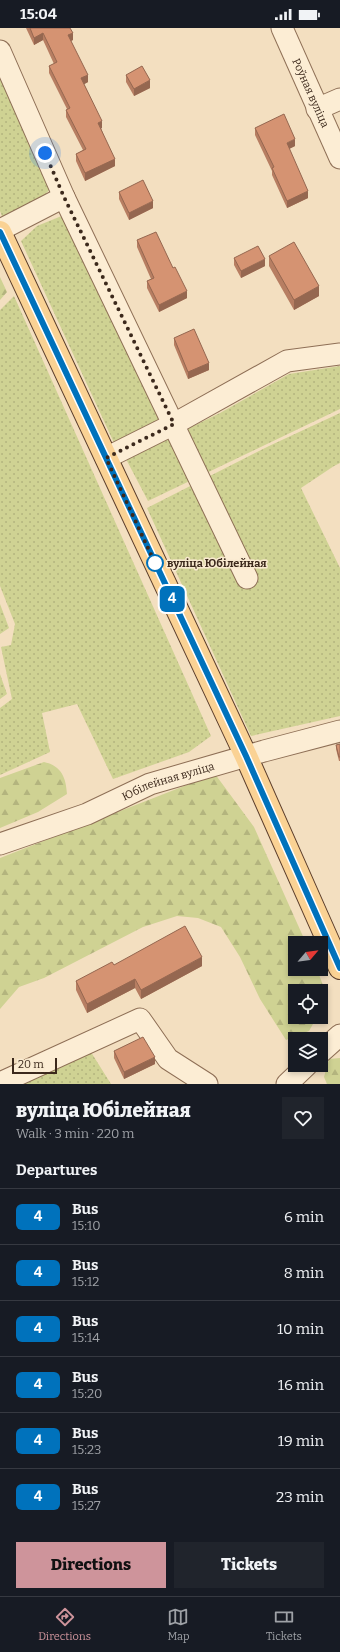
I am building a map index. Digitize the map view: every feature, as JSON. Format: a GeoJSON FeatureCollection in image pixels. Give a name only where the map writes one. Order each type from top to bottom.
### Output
{"type":"FeatureCollection","features":[{"type":"Feature","properties":{"kind":"main road"},"geometry":{"type":"LineString","coordinates":[[0,231],[246,756],[340,968]]}},
{"type":"Feature","properties":{"kind":"street","name":"Роўная вуліца"},"geometry":{"type":"LineString","coordinates":[[282,28],[340,158]]}},
{"type":"Feature","properties":{"kind":"street"},"geometry":{"type":"LineString","coordinates":[[0,51],[64,197],[247,578]]}},
{"type":"Feature","properties":{"kind":"street"},"geometry":{"type":"LineString","coordinates":[[317,109],[340,99]]}},
{"type":"Feature","properties":{"kind":"street"},"geometry":{"type":"LineString","coordinates":[[0,231],[64,197]]}},
{"type":"Feature","properties":{"kind":"street"},"geometry":{"type":"LineString","coordinates":[[106,458],[174,424],[287,361],[340,354]]}},
{"type":"Feature","properties":{"kind":"street","name":"Юбілейная вуліца"},"geometry":{"type":"LineString","coordinates":[[0,844],[87,814],[150,784],[340,730]]}},
{"type":"Feature","properties":{"kind":"street"},"geometry":{"type":"LineString","coordinates":[[0,1083],[140,1019],[168,1059],[207,1084]]}},
{"type":"Feature","properties":{"kind":"street"},"geometry":{"type":"LineString","coordinates":[[328,1046],[340,1035]]}},
{"type":"Feature","properties":{"kind":"green space"},"geometry":{"type":"Polygon","coordinates":[[[0,68],[54,185],[39,201],[3,219],[0,211],[0,68]]]}},
{"type":"Feature","properties":{"kind":"green space"},"geometry":{"type":"Polygon","coordinates":[[[64,215],[160,421],[115,445],[21,241],[37,226],[64,215]]]}},
{"type":"Feature","properties":{"kind":"green space"},"geometry":{"type":"Polygon","coordinates":[[[0,277],[7,292],[0,300],[0,277]]]}},
{"type":"Feature","properties":{"kind":"green space"},"geometry":{"type":"Polygon","coordinates":[[[14,296],[211,736],[189,752],[113,779],[77,704],[42,713],[50,752],[0,775],[0,708],[12,699],[1,647],[11,645],[15,624],[0,586],[0,310],[14,296]]]}},
{"type":"Feature","properties":{"kind":"green space"},"geometry":{"type":"Polygon","coordinates":[[[340,366],[340,409],[148,501],[126,459],[220,413],[289,374],[340,366]]]}},
{"type":"Feature","properties":{"kind":"green space"},"geometry":{"type":"Polygon","coordinates":[[[340,413],[340,463],[301,488],[340,568],[340,716],[251,736],[147,508],[269,446],[340,413]]]}},
{"type":"Feature","properties":{"kind":"green space"},"geometry":{"type":"Polygon","coordinates":[[[0,604],[9,628],[0,634],[0,604]]]}},
{"type":"Feature","properties":{"kind":"green space"},"geometry":{"type":"Polygon","coordinates":[[[0,674],[7,694],[0,699],[0,674]]]}},
{"type":"Feature","properties":{"kind":"green space"},"geometry":{"type":"Polygon","coordinates":[[[44,762],[55,766],[62,774],[66,783],[67,794],[38,812],[0,828],[0,778],[44,762]]]}},
{"type":"Feature","properties":{"kind":"green space"},"geometry":{"type":"Polygon","coordinates":[[[215,774],[254,827],[303,936],[288,936],[288,976],[320,976],[322,984],[288,984],[288,1024],[313,1024],[309,1031],[306,1032],[288,1032],[288,1039],[286,1040],[260,999],[240,957],[221,927],[198,918],[177,916],[143,927],[44,978],[19,987],[0,1009],[0,858],[215,774]]]}},
{"type":"Feature","properties":{"kind":"green space"},"geometry":{"type":"Polygon","coordinates":[[[89,1049],[111,1084],[24,1084],[89,1049]]]}},
{"type":"Feature","properties":{"kind":"green space"},"geometry":{"type":"Polygon","coordinates":[[[340,1058],[340,1084],[327,1084],[324,1077],[325,1072],[328,1072],[329,1059],[340,1058]]]}},
{"type":"Feature","properties":{"kind":"building"},"geometry":{"type":"Polygon","coordinates":[[[30,28],[70,28],[73,33],[68,35],[88,75],[81,78],[102,121],[98,123],[115,159],[85,173],[76,154],[86,149],[66,110],[70,108],[49,66],[57,62],[43,33],[34,38],[30,28]]]}},
{"type":"Feature","properties":{"kind":"building"},"geometry":{"type":"Polygon","coordinates":[[[142,66],[150,80],[134,89],[126,75],[142,66]]]}},
{"type":"Feature","properties":{"kind":"building"},"geometry":{"type":"Polygon","coordinates":[[[284,114],[295,139],[287,143],[308,191],[287,201],[272,168],[274,167],[255,128],[284,114]]]}},
{"type":"Feature","properties":{"kind":"building"},"geometry":{"type":"Polygon","coordinates":[[[143,180],[153,201],[129,213],[119,192],[143,180]]]}},
{"type":"Feature","properties":{"kind":"building"},"geometry":{"type":"Polygon","coordinates":[[[156,232],[173,268],[175,267],[187,291],[159,305],[147,281],[154,278],[137,240],[156,232]]]}},
{"type":"Feature","properties":{"kind":"building"},"geometry":{"type":"Polygon","coordinates":[[[294,242],[319,286],[294,300],[269,256],[294,242]]]}},
{"type":"Feature","properties":{"kind":"building"},"geometry":{"type":"Polygon","coordinates":[[[258,246],[265,259],[241,271],[234,258],[258,246]]]}},
{"type":"Feature","properties":{"kind":"building"},"geometry":{"type":"Polygon","coordinates":[[[194,329],[209,363],[188,372],[174,338],[194,329]]]}},
{"type":"Feature","properties":{"kind":"building"},"geometry":{"type":"Polygon","coordinates":[[[340,744],[340,757],[339,757],[336,745],[340,744]]]}},
{"type":"Feature","properties":{"kind":"building"},"geometry":{"type":"Polygon","coordinates":[[[185,926],[202,957],[141,990],[135,979],[87,1004],[76,981],[112,962],[114,965],[185,926]]]}},
{"type":"Feature","properties":{"kind":"building"},"geometry":{"type":"Polygon","coordinates":[[[143,1037],[155,1057],[124,1072],[114,1051],[143,1037]]]}},
{"type":"Feature","properties":{"kind":"bus line","name":"4"},"geometry":{"type":"LineString","coordinates":[[0,232],[246,756],[340,968]]}},
{"type":"Feature","properties":{"kind":"place","name":"вуліца Юбілейная"},"geometry":{"type":"Point","coordinates":[155,563]}},
{"type":"Feature","properties":{"kind":"route"},"geometry":{"type":"LineString","coordinates":[[45,153],[64,197],[174,424],[106,458],[155,563]]}}]}
